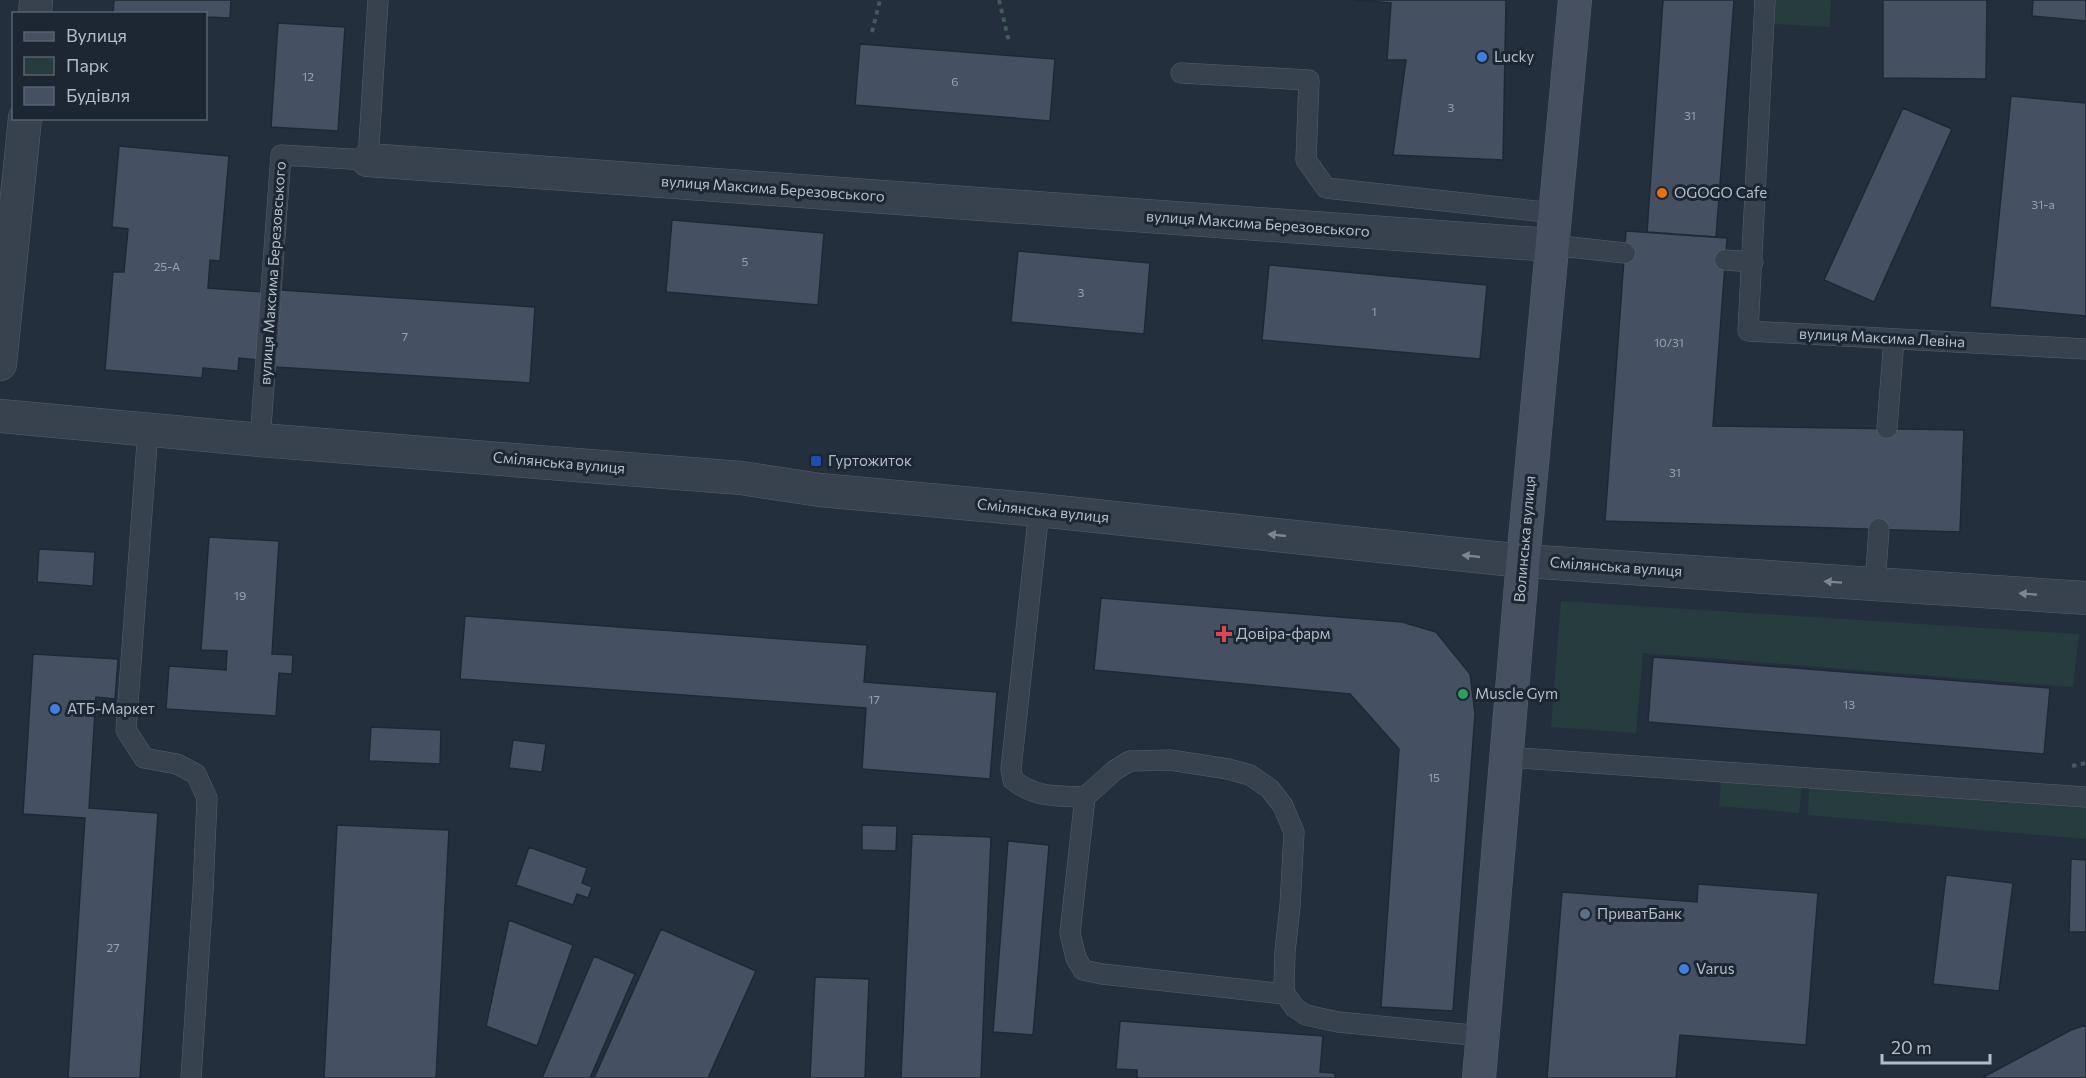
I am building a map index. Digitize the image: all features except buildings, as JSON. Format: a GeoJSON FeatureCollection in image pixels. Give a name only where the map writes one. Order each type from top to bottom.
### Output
{"type":"FeatureCollection","features":[{"type":"Feature","properties":{"kind":"street","name":"Волинська вулиця"},"geometry":{"type":"LineString","coordinates":[[1479,1078],[1551,245],[1575,0]]}},
{"type":"Feature","properties":{"kind":"street"},"geometry":{"type":"LineString","coordinates":[[0,364],[25,120]]}},
{"type":"Feature","properties":{"kind":"street","name":"вулиця Максима Березовського"},"geometry":{"type":"LineString","coordinates":[[368,160],[1551,245]]}},
{"type":"Feature","properties":{"kind":"street","name":"Смілянська вулиця"},"geometry":{"type":"LineString","coordinates":[[0,416],[260,440],[741,478],[820,490],[1039,510],[1523,561],[2086,598]]}},
{"type":"Feature","properties":{"kind":"lane"},"geometry":{"type":"LineString","coordinates":[[368,160],[378,0]]}},
{"type":"Feature","properties":{"kind":"lane"},"geometry":{"type":"LineString","coordinates":[[1725,260],[1753,262],[1765,0]]}},
{"type":"Feature","properties":{"kind":"lane"},"geometry":{"type":"LineString","coordinates":[[1181,73],[1309,80],[1306,160],[1326,188],[1554,213]]}},
{"type":"Feature","properties":{"kind":"lane","name":"вулиця Максима Березовського"},"geometry":{"type":"LineString","coordinates":[[260,440],[281,154],[368,160]]}},
{"type":"Feature","properties":{"kind":"lane"},"geometry":{"type":"LineString","coordinates":[[1551,245],[1625,253]]}},
{"type":"Feature","properties":{"kind":"lane","name":"вулиця Максима Левіна"},"geometry":{"type":"LineString","coordinates":[[1753,262],[1748,331],[2086,349]]}},
{"type":"Feature","properties":{"kind":"lane"},"geometry":{"type":"LineString","coordinates":[[1887,428],[1894,339]]}},
{"type":"Feature","properties":{"kind":"lane"},"geometry":{"type":"LineString","coordinates":[[148,430],[126,730],[144,758],[177,764],[196,774],[207,798],[191,1078]]}},
{"type":"Feature","properties":{"kind":"lane"},"geometry":{"type":"LineString","coordinates":[[1039,510],[1011,769],[1013,780],[1023,788],[1041,795],[1085,796],[1130,760],[1170,760],[1251,775],[1270,789],[1283,806],[1294,832],[1285,952],[1286,994],[1295,1008],[1306,1015],[1338,1022],[1482,1036]]}},
{"type":"Feature","properties":{"kind":"lane"},"geometry":{"type":"LineString","coordinates":[[1875,585],[1879,529]]}},
{"type":"Feature","properties":{"kind":"lane"},"geometry":{"type":"LineString","coordinates":[[1506,757],[2086,797]]}},
{"type":"Feature","properties":{"kind":"lane"},"geometry":{"type":"LineString","coordinates":[[1085,796],[1070,933],[1076,958],[1083,970],[1286,994]]}},
{"type":"Feature","properties":{"kind":"path"},"geometry":{"type":"LineString","coordinates":[[872,32],[880,0]]}},
{"type":"Feature","properties":{"kind":"path"},"geometry":{"type":"LineString","coordinates":[[999,0],[1009,42]]}},
{"type":"Feature","properties":{"kind":"green space"},"geometry":{"type":"Polygon","coordinates":[[[1774,0],[1831,0],[1830,27],[1773,24],[1774,0]]]}},
{"type":"Feature","properties":{"kind":"green space"},"geometry":{"type":"Polygon","coordinates":[[[1561,601],[2079,634],[2073,687],[1643,653],[1636,733],[1551,727],[1561,601]]]}},
{"type":"Feature","properties":{"kind":"green space"},"geometry":{"type":"Polygon","coordinates":[[[1721,778],[1802,783],[1799,813],[1719,806],[1721,778]]]}},
{"type":"Feature","properties":{"kind":"green space"},"geometry":{"type":"Polygon","coordinates":[[[1809,785],[2086,807],[2086,839],[1808,815],[1809,785]]]}},
{"type":"Feature","properties":{"kind":"place","name":"Lucky"},"geometry":{"type":"Point","coordinates":[1482,57]}},
{"type":"Feature","properties":{"kind":"place","name":"OGOGO Cafe"},"geometry":{"type":"Point","coordinates":[1662,193]}},
{"type":"Feature","properties":{"kind":"place","name":"Гуртожиток"},"geometry":{"type":"Point","coordinates":[816,461]}},
{"type":"Feature","properties":{"kind":"place","name":"Довіра-фарм"},"geometry":{"type":"Point","coordinates":[1224,634]}},
{"type":"Feature","properties":{"kind":"place","name":"Muscle Gym"},"geometry":{"type":"Point","coordinates":[1463,694]}},
{"type":"Feature","properties":{"kind":"place","name":"АТБ-Маркет"},"geometry":{"type":"Point","coordinates":[55,709]}},
{"type":"Feature","properties":{"kind":"place","name":"ПриватБанк"},"geometry":{"type":"Point","coordinates":[1585,914]}},
{"type":"Feature","properties":{"kind":"place","name":"Varus"},"geometry":{"type":"Point","coordinates":[1684,969]}}]}
